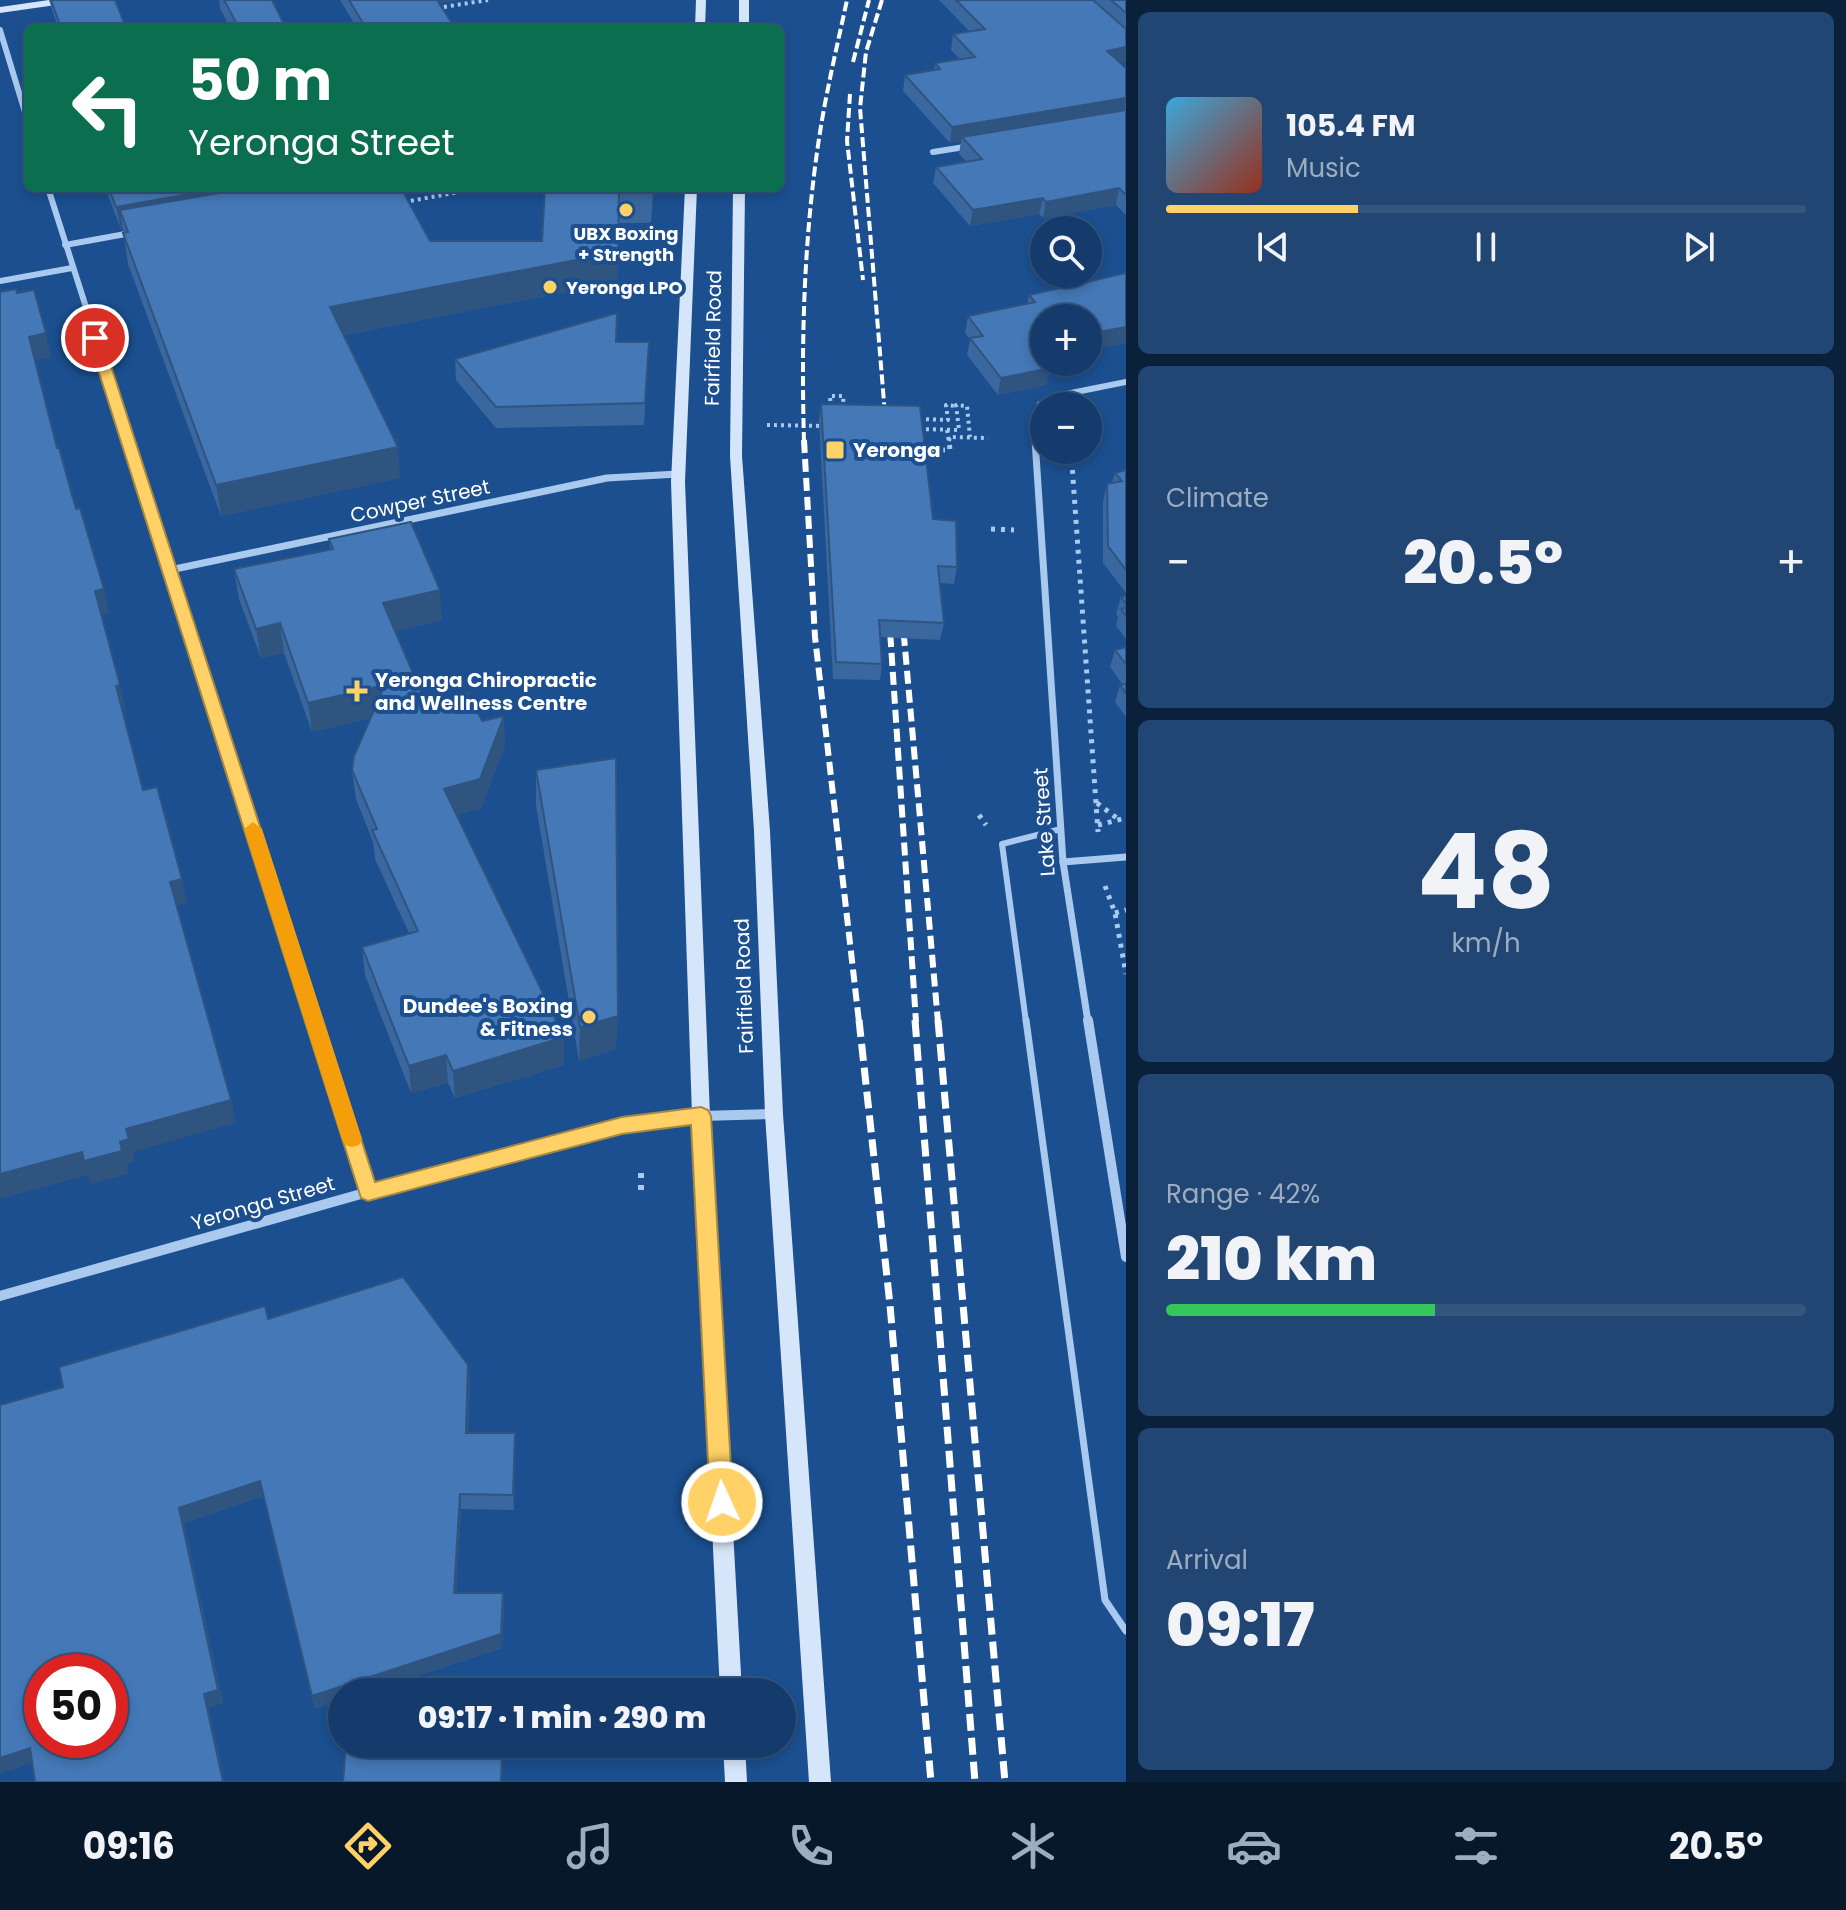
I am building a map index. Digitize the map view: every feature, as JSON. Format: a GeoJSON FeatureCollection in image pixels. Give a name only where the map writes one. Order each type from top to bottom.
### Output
{"type":"FeatureCollection","features":[{"type":"Feature","properties":{"kind":"main road"},"geometry":{"type":"LineString","coordinates":[[0,10],[70,0]]}},
{"type":"Feature","properties":{"kind":"main road"},"geometry":{"type":"LineString","coordinates":[[700,24],[701,0]]}},
{"type":"Feature","properties":{"kind":"main road"},"geometry":{"type":"LineString","coordinates":[[744,0],[744,24]]}},
{"type":"Feature","properties":{"kind":"main road","name":"Fairfield Road"},"geometry":{"type":"LineString","coordinates":[[691,192],[678,474],[701,1116],[730,1678]]}},
{"type":"Feature","properties":{"kind":"main road","name":"Fairfield Road"},"geometry":{"type":"LineString","coordinates":[[739,192],[736,456],[762,831],[774,1114],[820,1782]]}},
{"type":"Feature","properties":{"kind":"main road"},"geometry":{"type":"LineString","coordinates":[[735,1758],[736,1782]]}},
{"type":"Feature","properties":{"kind":"street"},"geometry":{"type":"LineString","coordinates":[[0,30],[24,109]]}},
{"type":"Feature","properties":{"kind":"street"},"geometry":{"type":"LineString","coordinates":[[933,152],[977,145]]}},
{"type":"Feature","properties":{"kind":"street"},"geometry":{"type":"LineString","coordinates":[[49,192],[368,1192]]}},
{"type":"Feature","properties":{"kind":"street"},"geometry":{"type":"LineString","coordinates":[[65,245],[133,233]]}},
{"type":"Feature","properties":{"kind":"street"},"geometry":{"type":"LineString","coordinates":[[0,281],[72,268]]}},
{"type":"Feature","properties":{"kind":"street","name":"Lake Street"},"geometry":{"type":"LineString","coordinates":[[1126,382],[1061,395],[1040,404],[1034,421],[1063,862],[1126,1257]]}},
{"type":"Feature","properties":{"kind":"street","name":"Cowper Street"},"geometry":{"type":"LineString","coordinates":[[170,570],[607,478],[678,474]]}},
{"type":"Feature","properties":{"kind":"street"},"geometry":{"type":"LineString","coordinates":[[1063,862],[1126,857]]}},
{"type":"Feature","properties":{"kind":"street","name":"Yeronga Street"},"geometry":{"type":"LineString","coordinates":[[0,1296],[368,1192],[622,1125],[701,1116],[774,1114]]}},
{"type":"Feature","properties":{"kind":"lane"},"geometry":{"type":"LineString","coordinates":[[1061,829],[1002,844],[1105,1600],[1126,1631]]}},
{"type":"Feature","properties":{"kind":"path"},"geometry":{"type":"LineString","coordinates":[[432,9],[488,0]]}},
{"type":"Feature","properties":{"kind":"path"},"geometry":{"type":"LineString","coordinates":[[399,203],[460,192]]}},
{"type":"Feature","properties":{"kind":"path"},"geometry":{"type":"LineString","coordinates":[[831,410],[830,396],[843,396],[844,411]]}},
{"type":"Feature","properties":{"kind":"path"},"geometry":{"type":"LineString","coordinates":[[918,419],[948,420],[946,405],[955,405],[958,437]]}},
{"type":"Feature","properties":{"kind":"path"},"geometry":{"type":"LineString","coordinates":[[918,429],[959,430],[956,405],[967,406],[970,437]]}},
{"type":"Feature","properties":{"kind":"path"},"geometry":{"type":"LineString","coordinates":[[757,424],[832,426]]}},
{"type":"Feature","properties":{"kind":"path"},"geometry":{"type":"LineString","coordinates":[[921,450],[950,450],[947,430]]}},
{"type":"Feature","properties":{"kind":"path"},"geometry":{"type":"LineString","coordinates":[[949,441],[950,437],[988,438]]}},
{"type":"Feature","properties":{"kind":"path"},"geometry":{"type":"LineString","coordinates":[[1072,464],[1098,833]]}},
{"type":"Feature","properties":{"kind":"path"},"geometry":{"type":"LineString","coordinates":[[991,529],[1024,531]]}},
{"type":"Feature","properties":{"kind":"path"},"geometry":{"type":"LineString","coordinates":[[1096,801],[1118,820]]}},
{"type":"Feature","properties":{"kind":"path"},"geometry":{"type":"LineString","coordinates":[[1098,825],[1126,818]]}},
{"type":"Feature","properties":{"kind":"path"},"geometry":{"type":"LineString","coordinates":[[1106,894],[1115,913],[1126,974]]}},
{"type":"Feature","properties":{"kind":"path"},"geometry":{"type":"LineString","coordinates":[[1115,913],[1126,910]]}},
{"type":"Feature","properties":{"kind":"path"},"geometry":{"type":"LineString","coordinates":[[641,1173],[641,1191]]}},
{"type":"Feature","properties":{"kind":"building"},"geometry":{"type":"Polygon","coordinates":[[[51,0],[115,0],[124,24],[60,24],[51,0]]]}},
{"type":"Feature","properties":{"kind":"building"},"geometry":{"type":"Polygon","coordinates":[[[224,0],[272,0],[284,24],[237,24],[224,0]]]}},
{"type":"Feature","properties":{"kind":"building"},"geometry":{"type":"Polygon","coordinates":[[[349,0],[437,0],[452,24],[364,24],[349,0]]]}},
{"type":"Feature","properties":{"kind":"building"},"geometry":{"type":"Polygon","coordinates":[[[956,0],[1093,0],[1126,29],[1126,47],[1107,51],[1126,68],[1126,98],[952,127],[905,75],[940,69],[935,63],[975,57],[953,34],[985,29],[956,0]]]}},
{"type":"Feature","properties":{"kind":"building"},"geometry":{"type":"Polygon","coordinates":[[[1111,0],[1126,0],[1126,13],[1111,0]]]}},
{"type":"Feature","properties":{"kind":"building"},"geometry":{"type":"Polygon","coordinates":[[[1126,110],[1126,195],[1119,188],[1046,202],[1043,198],[973,210],[936,167],[982,159],[962,137],[1126,110]]]}},
{"type":"Feature","properties":{"kind":"building"},"geometry":{"type":"Polygon","coordinates":[[[110,192],[200,192],[116,207],[110,192]]]}},
{"type":"Feature","properties":{"kind":"building"},"geometry":{"type":"Polygon","coordinates":[[[226,192],[403,192],[430,241],[542,241],[545,192],[653,192],[619,193],[618,252],[330,307],[398,447],[216,485],[123,233],[128,232],[120,210],[226,192]]]}},
{"type":"Feature","properties":{"kind":"building"},"geometry":{"type":"Polygon","coordinates":[[[1126,273],[1126,327],[1102,331],[1102,304],[1030,304],[1030,372],[1001,378],[970,338],[983,336],[968,316],[1035,302],[1029,295],[1060,288],[1102,288],[1102,278],[1126,273]]]}},
{"type":"Feature","properties":{"kind":"building"},"geometry":{"type":"Polygon","coordinates":[[[16,289],[17,293],[34,290],[46,333],[29,337],[57,448],[76,509],[80,508],[104,589],[95,591],[143,790],[157,787],[182,879],[170,882],[231,1100],[126,1129],[129,1139],[120,1142],[122,1151],[84,1161],[82,1152],[0,1174],[0,292],[16,289]]]}},
{"type":"Feature","properties":{"kind":"building"},"geometry":{"type":"Polygon","coordinates":[[[617,313],[616,342],[649,342],[645,403],[496,407],[455,359],[617,313]]]}},
{"type":"Feature","properties":{"kind":"building"},"geometry":{"type":"Polygon","coordinates":[[[821,404],[920,406],[933,519],[956,521],[957,567],[938,566],[944,623],[879,620],[882,664],[836,662],[821,404]]]}},
{"type":"Feature","properties":{"kind":"building"},"geometry":{"type":"Polygon","coordinates":[[[1126,470],[1126,570],[1108,546],[1107,484],[1122,481],[1115,473],[1126,470]]]}},
{"type":"Feature","properties":{"kind":"building"},"geometry":{"type":"Polygon","coordinates":[[[411,522],[440,590],[383,603],[425,701],[468,692],[482,721],[504,716],[480,779],[444,789],[564,1037],[453,1071],[446,1055],[409,1066],[362,947],[418,931],[372,830],[377,829],[352,770],[354,756],[385,685],[308,703],[280,623],[256,629],[234,569],[333,549],[329,539],[411,522]]]}},
{"type":"Feature","properties":{"kind":"building"},"geometry":{"type":"Polygon","coordinates":[[[1126,647],[1126,664],[1115,650],[1126,647]]]}},
{"type":"Feature","properties":{"kind":"building"},"geometry":{"type":"Polygon","coordinates":[[[616,758],[618,1016],[580,1027],[536,770],[616,758]]]}},
{"type":"Feature","properties":{"kind":"building"},"geometry":{"type":"Polygon","coordinates":[[[403,1277],[468,1365],[466,1433],[515,1433],[513,1495],[460,1494],[454,1593],[503,1593],[501,1634],[367,1678],[328,1678],[328,1691],[312,1696],[260,1481],[179,1508],[218,1690],[204,1694],[223,1782],[35,1782],[31,1758],[128,1758],[128,1654],[24,1654],[24,1750],[0,1758],[0,1405],[63,1387],[59,1367],[265,1306],[268,1319],[403,1277]]]}},
{"type":"Feature","properties":{"kind":"building"},"geometry":{"type":"Polygon","coordinates":[[[345,1758],[502,1758],[501,1782],[343,1782],[345,1758]]]}},
{"type":"Feature","properties":{"kind":"railway"},"geometry":{"type":"LineString","coordinates":[[804,442],[807,244],[824,110],[847,0]]}},
{"type":"Feature","properties":{"kind":"railway"},"geometry":{"type":"LineString","coordinates":[[853,62],[869,0]]}},
{"type":"Feature","properties":{"kind":"railway"},"geometry":{"type":"LineString","coordinates":[[882,0],[866,52],[860,108],[886,427]]}},
{"type":"Feature","properties":{"kind":"railway"},"geometry":{"type":"LineString","coordinates":[[850,94],[847,141],[863,280]]}},
{"type":"Feature","properties":{"kind":"railway"},"geometry":{"type":"LineString","coordinates":[[804,440],[815,637],[859,1022]]}},
{"type":"Feature","properties":{"kind":"railway"},"geometry":{"type":"LineString","coordinates":[[902,614],[938,1022]]}},
{"type":"Feature","properties":{"kind":"railway"},"geometry":{"type":"LineString","coordinates":[[889,615],[916,1022]]}},
{"type":"Feature","properties":{"kind":"railway"},"geometry":{"type":"LineString","coordinates":[[859,1020],[890,1305],[931,1782]]}},
{"type":"Feature","properties":{"kind":"railway"},"geometry":{"type":"LineString","coordinates":[[915,1020],[975,1782]]}},
{"type":"Feature","properties":{"kind":"railway"},"geometry":{"type":"LineString","coordinates":[[938,1020],[1005,1782]]}},
{"type":"Feature","properties":{"kind":"slow traffic"},"geometry":{"type":"LineString","coordinates":[[253,829],[352,1139]]}},
{"type":"Feature","properties":{"kind":"place","name":"UBX Boxing + Strength"},"geometry":{"type":"Point","coordinates":[626,210]}},
{"type":"Feature","properties":{"kind":"place","name":"Yeronga LPO"},"geometry":{"type":"Point","coordinates":[550,287]}},
{"type":"Feature","properties":{"kind":"place","name":"Yeronga"},"geometry":{"type":"Point","coordinates":[835,450]}},
{"type":"Feature","properties":{"kind":"place","name":"Yeronga Chiropractic and Wellness Centre"},"geometry":{"type":"Point","coordinates":[357,691]}},
{"type":"Feature","properties":{"kind":"place","name":"Dundee's Boxing & Fitness"},"geometry":{"type":"Point","coordinates":[589,1017]}},
{"type":"Feature","properties":{"kind":"route"},"geometry":{"type":"LineString","coordinates":[[95,338],[368,1192],[622,1125],[701,1116],[722,1502]]}}]}
